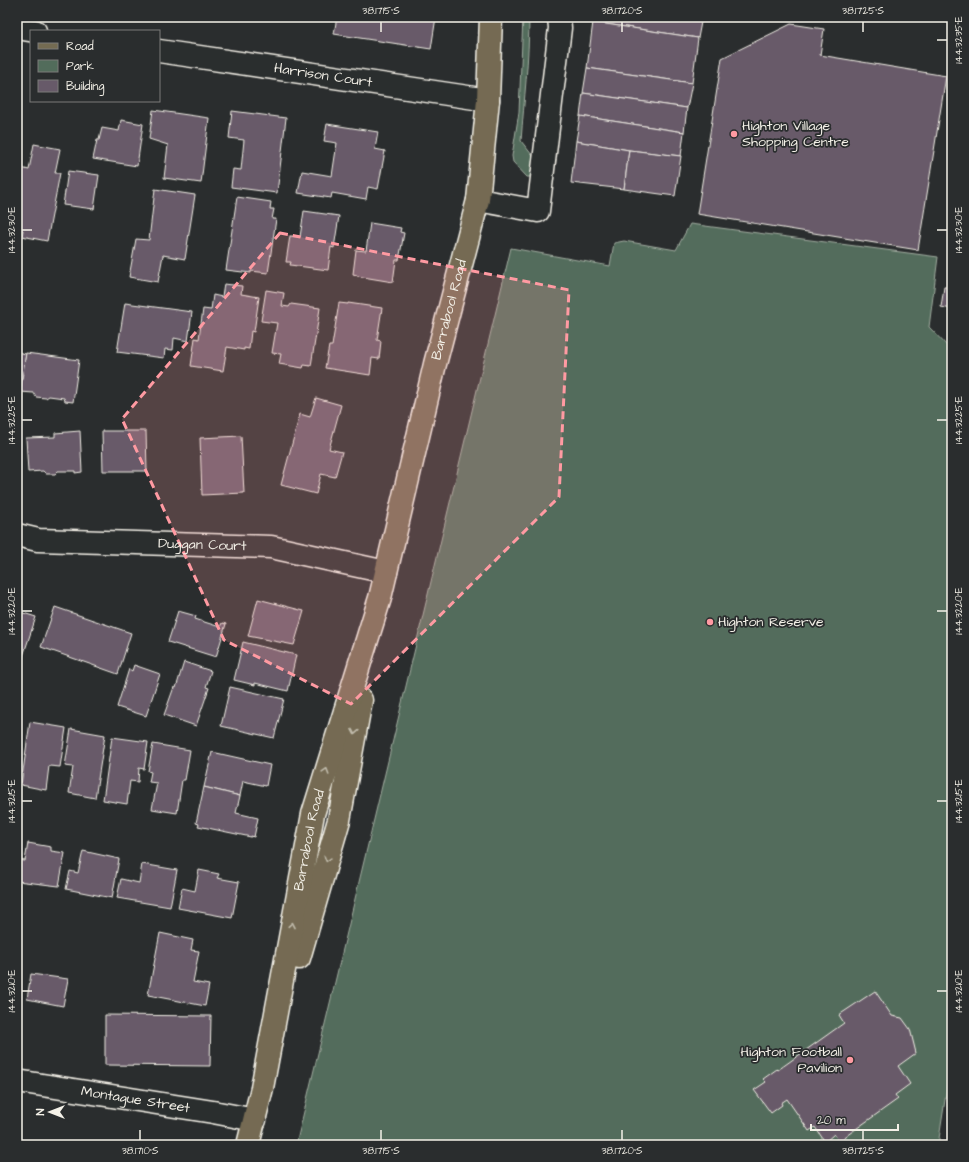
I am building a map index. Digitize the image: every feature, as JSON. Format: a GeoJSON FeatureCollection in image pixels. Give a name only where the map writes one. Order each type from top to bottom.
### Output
{"type":"FeatureCollection","features":[{"type":"Feature","properties":{"kind":"main road","name":"Barrabool Road"},"geometry":{"type":"LineString","coordinates":[[248,1145],[262,1088],[313,814],[380,598],[435,364],[478,200],[488,100],[491,17]]}},
{"type":"Feature","properties":{"kind":"street"},"geometry":{"type":"LineString","coordinates":[[478,200],[538,211],[553,97],[560,17]]}},
{"type":"Feature","properties":{"kind":"street"},"geometry":{"type":"LineString","coordinates":[[17,28],[30,30]]}},
{"type":"Feature","properties":{"kind":"street","name":"Harrison Court"},"geometry":{"type":"LineString","coordinates":[[160,51],[488,100]]}},
{"type":"Feature","properties":{"kind":"street","name":"Duggan Court"},"geometry":{"type":"LineString","coordinates":[[17,535],[38,540],[271,547],[386,572]]}},
{"type":"Feature","properties":{"kind":"street","name":"Montague Street"},"geometry":{"type":"LineString","coordinates":[[17,1081],[254,1120]]}},
{"type":"Feature","properties":{"kind":"highlighted area"},"geometry":{"type":"Polygon","coordinates":[[[280,233],[569,290],[559,497],[351,704],[224,640],[122,419],[280,233]]]}},
{"type":"Feature","properties":{"kind":"green space"},"geometry":{"type":"Polygon","coordinates":[[[523,17],[529,17],[529,33],[521,141],[536,160],[532,177],[527,177],[513,162],[512,156],[519,112],[523,17]]]}},
{"type":"Feature","properties":{"kind":"green space"},"geometry":{"type":"Polygon","coordinates":[[[690,224],[938,257],[929,327],[952,351],[952,1055],[938,1145],[296,1145],[511,248],[610,266],[614,243],[624,241],[676,250],[690,224]]]}},
{"type":"Feature","properties":{"kind":"building"},"geometry":{"type":"Polygon","coordinates":[[[337,17],[374,17],[390,19],[390,17],[436,17],[431,49],[334,34],[337,17]]]}},
{"type":"Feature","properties":{"kind":"building"},"geometry":{"type":"Polygon","coordinates":[[[594,17],[702,17],[698,38],[593,22],[594,17]]]}},
{"type":"Feature","properties":{"kind":"building"},"geometry":{"type":"Polygon","coordinates":[[[593,22],[698,38],[692,83],[587,68],[593,22]]]}},
{"type":"Feature","properties":{"kind":"building"},"geometry":{"type":"Polygon","coordinates":[[[791,24],[824,29],[820,55],[946,76],[918,250],[697,214],[722,58],[791,24]]]}},
{"type":"Feature","properties":{"kind":"building"},"geometry":{"type":"Polygon","coordinates":[[[587,68],[692,83],[687,108],[583,93],[587,68]]]}},
{"type":"Feature","properties":{"kind":"building"},"geometry":{"type":"Polygon","coordinates":[[[583,93],[687,108],[684,132],[580,116],[583,93]]]}},
{"type":"Feature","properties":{"kind":"building"},"geometry":{"type":"Polygon","coordinates":[[[153,110],[209,118],[201,183],[164,178],[168,145],[149,139],[153,110]]]}},
{"type":"Feature","properties":{"kind":"building"},"geometry":{"type":"Polygon","coordinates":[[[232,111],[286,118],[277,193],[231,187],[233,169],[241,170],[244,140],[229,138],[232,111]]]}},
{"type":"Feature","properties":{"kind":"building"},"geometry":{"type":"Polygon","coordinates":[[[580,116],[684,132],[681,156],[629,150],[576,141],[580,116]]]}},
{"type":"Feature","properties":{"kind":"building"},"geometry":{"type":"Polygon","coordinates":[[[121,120],[143,124],[137,166],[93,159],[97,140],[99,140],[102,128],[119,131],[121,120]]]}},
{"type":"Feature","properties":{"kind":"building"},"geometry":{"type":"Polygon","coordinates":[[[327,124],[378,132],[375,149],[385,151],[378,189],[368,187],[366,199],[332,193],[331,198],[298,193],[302,171],[332,176],[337,143],[324,141],[327,124]]]}},
{"type":"Feature","properties":{"kind":"building"},"geometry":{"type":"Polygon","coordinates":[[[576,141],[629,150],[624,189],[571,183],[576,141]]]}},
{"type":"Feature","properties":{"kind":"building"},"geometry":{"type":"Polygon","coordinates":[[[34,144],[60,149],[55,173],[60,173],[47,241],[22,236],[23,230],[17,229],[17,167],[29,170],[34,144]]]}},
{"type":"Feature","properties":{"kind":"building"},"geometry":{"type":"Polygon","coordinates":[[[629,150],[681,156],[675,196],[624,189],[629,150]]]}},
{"type":"Feature","properties":{"kind":"building"},"geometry":{"type":"Polygon","coordinates":[[[68,171],[99,175],[94,209],[63,205],[68,171]]]}},
{"type":"Feature","properties":{"kind":"building"},"geometry":{"type":"Polygon","coordinates":[[[155,189],[195,195],[185,259],[163,255],[158,282],[129,277],[136,239],[149,240],[155,189]]]}},
{"type":"Feature","properties":{"kind":"building"},"geometry":{"type":"Polygon","coordinates":[[[237,197],[271,202],[270,209],[274,209],[272,219],[276,219],[268,273],[251,271],[251,273],[226,270],[237,197]]]}},
{"type":"Feature","properties":{"kind":"building"},"geometry":{"type":"Polygon","coordinates":[[[304,211],[339,216],[334,248],[331,247],[328,270],[290,265],[291,262],[286,262],[290,236],[300,237],[304,211]]]}},
{"type":"Feature","properties":{"kind":"building"},"geometry":{"type":"Polygon","coordinates":[[[370,223],[401,228],[400,232],[404,233],[399,260],[396,260],[393,282],[353,274],[356,250],[366,251],[370,223]]]}},
{"type":"Feature","properties":{"kind":"building"},"geometry":{"type":"Polygon","coordinates":[[[952,272],[952,309],[941,307],[944,287],[949,287],[952,272]]]}},
{"type":"Feature","properties":{"kind":"building"},"geometry":{"type":"Polygon","coordinates":[[[224,284],[242,286],[241,294],[259,297],[254,332],[251,331],[249,349],[244,348],[244,350],[227,347],[223,371],[191,366],[195,338],[199,339],[203,309],[211,310],[213,295],[222,297],[224,284]]]}},
{"type":"Feature","properties":{"kind":"building"},"geometry":{"type":"Polygon","coordinates":[[[266,290],[284,293],[282,306],[289,307],[291,304],[320,308],[311,366],[304,365],[303,368],[279,364],[281,354],[272,353],[277,323],[261,321],[266,290]]]}},
{"type":"Feature","properties":{"kind":"building"},"geometry":{"type":"Polygon","coordinates":[[[125,303],[192,312],[188,341],[174,338],[173,350],[165,349],[164,358],[117,352],[125,303]]]}},
{"type":"Feature","properties":{"kind":"building"},"geometry":{"type":"Polygon","coordinates":[[[339,303],[382,308],[377,340],[381,341],[379,359],[372,358],[370,375],[325,368],[329,346],[332,346],[339,303]]]}},
{"type":"Feature","properties":{"kind":"building"},"geometry":{"type":"Polygon","coordinates":[[[17,352],[26,354],[20,392],[17,391],[17,352]]]}},
{"type":"Feature","properties":{"kind":"building"},"geometry":{"type":"Polygon","coordinates":[[[26,353],[79,360],[73,402],[65,401],[64,398],[49,396],[46,398],[36,397],[34,393],[20,392],[26,353]]]}},
{"type":"Feature","properties":{"kind":"building"},"geometry":{"type":"Polygon","coordinates":[[[316,398],[341,405],[329,449],[342,452],[335,477],[321,474],[316,494],[281,485],[300,414],[310,417],[316,398]]]}},
{"type":"Feature","properties":{"kind":"building"},"geometry":{"type":"Polygon","coordinates":[[[80,431],[82,472],[75,473],[75,471],[58,471],[55,474],[46,474],[43,471],[28,472],[26,438],[55,437],[55,433],[80,431]]]}},
{"type":"Feature","properties":{"kind":"building"},"geometry":{"type":"Polygon","coordinates":[[[102,431],[146,431],[147,471],[103,471],[102,431]]]}},
{"type":"Feature","properties":{"kind":"building"},"geometry":{"type":"Polygon","coordinates":[[[241,436],[244,493],[202,495],[200,438],[241,436]]]}},
{"type":"Feature","properties":{"kind":"building"},"geometry":{"type":"Polygon","coordinates":[[[258,599],[304,611],[294,645],[248,636],[258,599]]]}},
{"type":"Feature","properties":{"kind":"building"},"geometry":{"type":"Polygon","coordinates":[[[55,607],[131,633],[118,674],[41,647],[55,607]]]}},
{"type":"Feature","properties":{"kind":"building"},"geometry":{"type":"Polygon","coordinates":[[[17,611],[36,617],[19,668],[17,668],[17,611]]]}},
{"type":"Feature","properties":{"kind":"building"},"geometry":{"type":"Polygon","coordinates":[[[178,611],[196,616],[195,619],[220,627],[222,623],[226,624],[216,657],[168,642],[178,611]]]}},
{"type":"Feature","properties":{"kind":"building"},"geometry":{"type":"Polygon","coordinates":[[[243,642],[296,655],[288,691],[255,683],[255,685],[234,680],[243,642]]]}},
{"type":"Feature","properties":{"kind":"building"},"geometry":{"type":"Polygon","coordinates":[[[184,662],[211,671],[206,687],[209,688],[196,726],[164,715],[174,687],[176,688],[184,662]]]}},
{"type":"Feature","properties":{"kind":"building"},"geometry":{"type":"Polygon","coordinates":[[[134,665],[160,674],[146,716],[117,707],[129,669],[132,671],[134,665]]]}},
{"type":"Feature","properties":{"kind":"building"},"geometry":{"type":"Polygon","coordinates":[[[230,687],[284,699],[274,738],[221,726],[230,687]]]}},
{"type":"Feature","properties":{"kind":"building"},"geometry":{"type":"Polygon","coordinates":[[[30,722],[66,728],[60,767],[49,766],[46,790],[21,785],[30,722]]]}},
{"type":"Feature","properties":{"kind":"building"},"geometry":{"type":"Polygon","coordinates":[[[71,729],[105,735],[95,798],[69,793],[73,767],[65,766],[71,729]]]}},
{"type":"Feature","properties":{"kind":"building"},"geometry":{"type":"Polygon","coordinates":[[[112,737],[148,742],[144,769],[139,768],[138,782],[130,781],[127,804],[103,800],[112,737]]]}},
{"type":"Feature","properties":{"kind":"building"},"geometry":{"type":"Polygon","coordinates":[[[153,744],[190,750],[185,780],[182,780],[177,813],[152,809],[157,783],[149,782],[151,772],[148,771],[153,744]]]}},
{"type":"Feature","properties":{"kind":"building"},"geometry":{"type":"Polygon","coordinates":[[[212,752],[270,765],[266,786],[243,781],[240,796],[204,787],[212,752]]]}},
{"type":"Feature","properties":{"kind":"building"},"geometry":{"type":"Polygon","coordinates":[[[204,787],[240,796],[236,813],[258,818],[254,837],[198,826],[199,824],[196,823],[204,787]]]}},
{"type":"Feature","properties":{"kind":"building"},"geometry":{"type":"Polygon","coordinates":[[[28,843],[51,847],[51,851],[65,853],[59,886],[17,881],[17,860],[25,861],[28,843]]]}},
{"type":"Feature","properties":{"kind":"building"},"geometry":{"type":"Polygon","coordinates":[[[83,851],[119,859],[112,898],[66,889],[70,871],[78,873],[83,851]]]}},
{"type":"Feature","properties":{"kind":"building"},"geometry":{"type":"Polygon","coordinates":[[[142,864],[177,870],[170,907],[117,898],[121,879],[139,883],[142,864]]]}},
{"type":"Feature","properties":{"kind":"building"},"geometry":{"type":"Polygon","coordinates":[[[199,870],[219,874],[217,878],[239,882],[232,918],[178,908],[182,888],[195,891],[199,870]]]}},
{"type":"Feature","properties":{"kind":"building"},"geometry":{"type":"Polygon","coordinates":[[[160,933],[193,940],[191,950],[199,951],[193,982],[209,985],[205,1006],[148,995],[160,933]]]}},
{"type":"Feature","properties":{"kind":"building"},"geometry":{"type":"Polygon","coordinates":[[[31,974],[68,979],[63,1006],[27,999],[31,974]]]}},
{"type":"Feature","properties":{"kind":"building","name":"Highton Football Pavilion"},"geometry":{"type":"Polygon","coordinates":[[[875,991],[892,1016],[902,1018],[910,1029],[916,1053],[898,1066],[910,1084],[895,1095],[898,1099],[839,1141],[834,1134],[825,1142],[815,1127],[809,1131],[787,1099],[781,1103],[782,1105],[771,1113],[754,1090],[766,1082],[763,1079],[844,1023],[839,1015],[875,991]]]}},
{"type":"Feature","properties":{"kind":"building"},"geometry":{"type":"Polygon","coordinates":[[[105,1015],[211,1016],[210,1066],[105,1065],[105,1015]]]}},
{"type":"Feature","properties":{"kind":"place","name":"Highton Village Shopping Centre"},"geometry":{"type":"Point","coordinates":[734,134]}},
{"type":"Feature","properties":{"kind":"place","name":"Highton Reserve"},"geometry":{"type":"Point","coordinates":[710,622]}},
{"type":"Feature","properties":{"kind":"place","name":"Highton Football Pavilion"},"geometry":{"type":"Point","coordinates":[850,1060]}}]}
